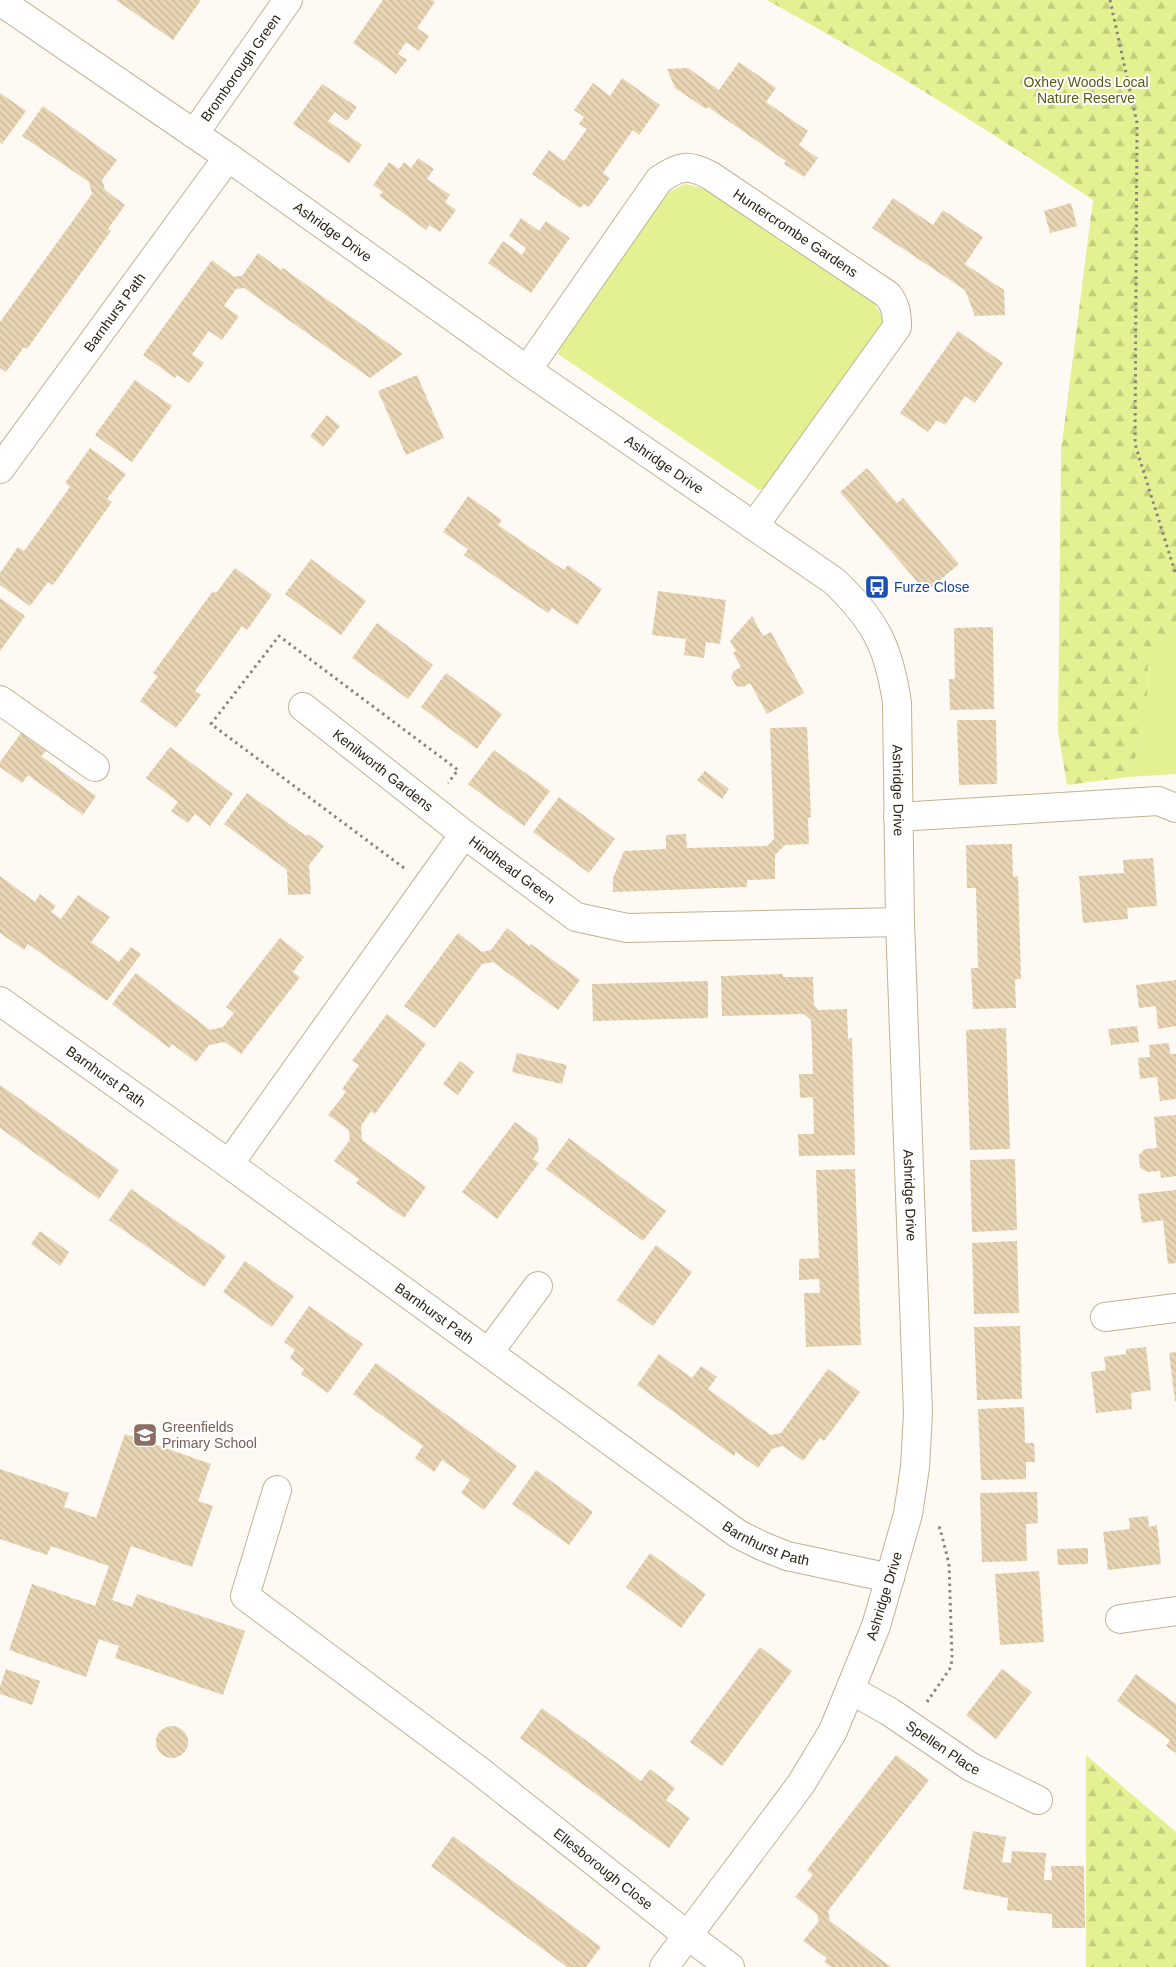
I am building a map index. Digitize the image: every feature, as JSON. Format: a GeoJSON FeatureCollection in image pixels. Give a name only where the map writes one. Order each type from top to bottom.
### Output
{"type":"FeatureCollection","features":[{"type":"Feature","properties":{"kind":"street","name":"Bromborough Green"},"geometry":{"type":"LineString","coordinates":[[194,134],[288,0]]}},
{"type":"Feature","properties":{"kind":"street","name":"Ashridge Drive"},"geometry":{"type":"LineString","coordinates":[[0,1],[228,157],[527,370],[834,581],[871,622],[884,647],[893,674],[897,703],[900,922],[918,1413],[915,1467],[907,1519],[876,1626],[833,1731],[801,1784],[664,1967]]}},
{"type":"Feature","properties":{"kind":"street","name":"Barnhurst Path"},"geometry":{"type":"LineString","coordinates":[[0,469],[228,157]]}},
{"type":"Feature","properties":{"kind":"street","name":"Huntercrombe Gardens"},"geometry":{"type":"LineString","coordinates":[[527,370],[659,180],[669,172],[683,168],[696,168],[712,176],[888,295],[894,304],[897,314],[897,328],[754,526]]}},
{"type":"Feature","properties":{"kind":"street"},"geometry":{"type":"LineString","coordinates":[[0,700],[95,767]]}},
{"type":"Feature","properties":{"kind":"street","name":"Kenilworth Gardens"},"geometry":{"type":"LineString","coordinates":[[303,707],[464,834]]}},
{"type":"Feature","properties":{"kind":"street"},"geometry":{"type":"LineString","coordinates":[[898,817],[1158,801],[1176,808]]}},
{"type":"Feature","properties":{"kind":"street","name":"Hindhead Green"},"geometry":{"type":"LineString","coordinates":[[229,1164],[464,834],[576,917],[627,928],[900,922]]}},
{"type":"Feature","properties":{"kind":"street","name":"Barnhurst Path"},"geometry":{"type":"LineString","coordinates":[[0,1000],[738,1534],[788,1556],[890,1578]]}},
{"type":"Feature","properties":{"kind":"street"},"geometry":{"type":"LineString","coordinates":[[489,1352],[538,1286]]}},
{"type":"Feature","properties":{"kind":"street"},"geometry":{"type":"LineString","coordinates":[[1105,1317],[1176,1308]]}},
{"type":"Feature","properties":{"kind":"street","name":"Ellesborough Close"},"geometry":{"type":"LineString","coordinates":[[277,1490],[245,1596],[477,1769],[730,1967]]}},
{"type":"Feature","properties":{"kind":"street"},"geometry":{"type":"LineString","coordinates":[[1120,1618],[1176,1611]]}},
{"type":"Feature","properties":{"kind":"street","name":"Spellen Place"},"geometry":{"type":"LineString","coordinates":[[851,1690],[890,1712],[971,1766],[1038,1800]]}},
{"type":"Feature","properties":{"kind":"path"},"geometry":{"type":"LineString","coordinates":[[1110,0],[1138,123],[1135,444],[1176,574]]}},
{"type":"Feature","properties":{"kind":"path"},"geometry":{"type":"LineString","coordinates":[[907,1519],[940,1528],[949,1564],[952,1656],[951,1667],[911,1726]]}},
{"type":"Feature","properties":{"kind":"green space","name":"Oxhey Woods Local Nature Reserve"},"geometry":{"type":"Polygon","coordinates":[[[767,0],[1176,0],[1176,628],[1165,635],[1148,658],[1147,706],[1139,747],[1128,777],[1067,785],[1058,731],[1061,451],[1093,200],[932,96],[767,0]]]}},
{"type":"Feature","properties":{"kind":"green space"},"geometry":{"type":"Polygon","coordinates":[[[685,184],[706,189],[874,303],[882,320],[883,331],[770,486],[759,490],[558,354],[562,341],[667,193],[685,184]]]}},
{"type":"Feature","properties":{"kind":"green space"},"geometry":{"type":"Polygon","coordinates":[[[1176,628],[1176,774],[1128,777],[1139,747],[1147,706],[1148,658],[1165,635],[1176,628]]]}},
{"type":"Feature","properties":{"kind":"green space"},"geometry":{"type":"Polygon","coordinates":[[[1086,1755],[1176,1832],[1176,1967],[1086,1967],[1086,1755]]]}},
{"type":"Feature","properties":{"kind":"building"},"geometry":{"type":"Polygon","coordinates":[[[116,0],[201,0],[173,40],[116,0]]]}},
{"type":"Feature","properties":{"kind":"building"},"geometry":{"type":"Polygon","coordinates":[[[383,0],[432,0],[435,2],[417,28],[429,36],[419,51],[406,42],[398,54],[407,60],[396,74],[353,43],[383,0]]]}},
{"type":"Feature","properties":{"kind":"building"},"geometry":{"type":"Polygon","coordinates":[[[739,62],[776,88],[766,102],[808,131],[799,145],[818,158],[804,177],[784,164],[786,161],[708,107],[706,109],[675,88],[667,69],[688,68],[719,90],[739,62]]]}},
{"type":"Feature","properties":{"kind":"building"},"geometry":{"type":"Polygon","coordinates":[[[622,78],[660,105],[639,135],[633,130],[618,151],[603,173],[610,178],[589,207],[584,204],[580,208],[532,174],[549,150],[564,161],[587,129],[579,124],[584,117],[574,110],[593,83],[610,96],[622,78]]]}},
{"type":"Feature","properties":{"kind":"building"},"geometry":{"type":"Polygon","coordinates":[[[322,84],[357,107],[347,121],[335,112],[328,121],[362,145],[349,163],[293,124],[322,84]]]}},
{"type":"Feature","properties":{"kind":"building"},"geometry":{"type":"Polygon","coordinates":[[[0,93],[26,111],[2,144],[0,142],[0,93]]]}},
{"type":"Feature","properties":{"kind":"building"},"geometry":{"type":"Polygon","coordinates":[[[43,106],[117,160],[102,180],[105,190],[125,205],[108,229],[111,231],[27,349],[24,347],[6,372],[0,368],[0,322],[92,194],[89,182],[22,136],[43,106]]]}},
{"type":"Feature","properties":{"kind":"building"},"geometry":{"type":"Polygon","coordinates":[[[418,158],[434,169],[427,179],[450,195],[445,202],[456,210],[440,232],[429,225],[426,230],[379,196],[383,192],[373,185],[389,162],[399,169],[404,162],[411,168],[418,158]]]}},
{"type":"Feature","properties":{"kind":"building"},"geometry":{"type":"Polygon","coordinates":[[[893,198],[933,225],[943,210],[983,237],[965,264],[1004,290],[1005,315],[975,316],[965,290],[872,228],[893,198]]]}},
{"type":"Feature","properties":{"kind":"building"},"geometry":{"type":"Polygon","coordinates":[[[1071,203],[1077,226],[1050,233],[1044,211],[1071,203]]]}},
{"type":"Feature","properties":{"kind":"building"},"geometry":{"type":"Polygon","coordinates":[[[521,218],[539,231],[546,221],[570,238],[531,293],[488,263],[503,241],[522,255],[526,248],[509,236],[521,218]]]}},
{"type":"Feature","properties":{"kind":"building"},"geometry":{"type":"Polygon","coordinates":[[[258,253],[281,270],[283,268],[403,354],[370,378],[244,288],[236,289],[224,306],[239,316],[222,340],[209,331],[192,354],[204,363],[189,383],[177,375],[175,378],[143,355],[212,260],[234,277],[242,276],[258,253]]]}},
{"type":"Feature","properties":{"kind":"building"},"geometry":{"type":"Polygon","coordinates":[[[958,331],[1003,363],[975,403],[965,396],[945,425],[937,420],[928,432],[900,413],[958,331]]]}},
{"type":"Feature","properties":{"kind":"building"},"geometry":{"type":"Polygon","coordinates":[[[417,375],[444,438],[406,455],[378,391],[417,375]]]}},
{"type":"Feature","properties":{"kind":"building"},"geometry":{"type":"Polygon","coordinates":[[[135,380],[172,406],[132,462],[95,435],[135,380]]]}},
{"type":"Feature","properties":{"kind":"building"},"geometry":{"type":"Polygon","coordinates":[[[327,415],[340,426],[323,447],[310,436],[327,415]]]}},
{"type":"Feature","properties":{"kind":"building"},"geometry":{"type":"Polygon","coordinates":[[[90,448],[126,474],[107,499],[112,502],[53,585],[48,582],[30,606],[0,585],[0,573],[18,547],[24,551],[70,487],[65,483],[90,448]]]}},
{"type":"Feature","properties":{"kind":"building"},"geometry":{"type":"Polygon","coordinates":[[[867,468],[897,503],[903,498],[959,564],[926,592],[840,492],[867,468]]]}},
{"type":"Feature","properties":{"kind":"building"},"geometry":{"type":"Polygon","coordinates":[[[468,496],[502,520],[498,525],[531,548],[564,570],[568,565],[602,589],[577,625],[552,608],[548,613],[464,555],[468,549],[443,532],[468,496]]]}},
{"type":"Feature","properties":{"kind":"building"},"geometry":{"type":"Polygon","coordinates":[[[311,559],[366,601],[341,635],[285,594],[311,559]]]}},
{"type":"Feature","properties":{"kind":"building"},"geometry":{"type":"Polygon","coordinates":[[[235,568],[272,595],[247,630],[242,626],[195,691],[201,695],[176,728],[140,701],[158,676],[153,673],[213,591],[216,593],[235,568]]]}},
{"type":"Feature","properties":{"kind":"building"},"geometry":{"type":"Polygon","coordinates":[[[658,591],[726,600],[720,644],[706,642],[704,658],[684,655],[686,639],[652,635],[658,591]]]}},
{"type":"Feature","properties":{"kind":"building"},"geometry":{"type":"Polygon","coordinates":[[[0,598],[25,616],[0,651],[0,598]]]}},
{"type":"Feature","properties":{"kind":"building"},"geometry":{"type":"Polygon","coordinates":[[[752,616],[763,636],[771,632],[804,693],[767,714],[750,683],[743,687],[736,686],[731,677],[734,671],[741,667],[733,653],[736,651],[730,641],[752,616]]]}},
{"type":"Feature","properties":{"kind":"building"},"geometry":{"type":"Polygon","coordinates":[[[377,623],[433,665],[408,699],[352,658],[377,623]]]}},
{"type":"Feature","properties":{"kind":"building"},"geometry":{"type":"Polygon","coordinates":[[[993,627],[994,709],[950,710],[949,679],[955,679],[954,628],[993,627]]]}},
{"type":"Feature","properties":{"kind":"building"},"geometry":{"type":"Polygon","coordinates":[[[446,673],[502,714],[477,749],[421,707],[446,673]]]}},
{"type":"Feature","properties":{"kind":"building"},"geometry":{"type":"Polygon","coordinates":[[[957,720],[996,720],[997,784],[959,785],[957,720]]]}},
{"type":"Feature","properties":{"kind":"building"},"geometry":{"type":"Polygon","coordinates":[[[807,727],[811,817],[808,818],[809,844],[785,845],[775,855],[775,879],[747,880],[747,887],[613,892],[613,878],[624,851],[666,849],[666,835],[686,834],[687,848],[767,846],[774,839],[770,728],[807,727]]]}},
{"type":"Feature","properties":{"kind":"building"},"geometry":{"type":"Polygon","coordinates":[[[21,733],[46,751],[41,756],[96,796],[83,815],[28,775],[22,783],[0,767],[0,762],[21,733]]]}},
{"type":"Feature","properties":{"kind":"building"},"geometry":{"type":"Polygon","coordinates":[[[170,747],[233,794],[210,826],[195,814],[188,823],[171,811],[178,802],[146,778],[170,747]]]}},
{"type":"Feature","properties":{"kind":"building"},"geometry":{"type":"Polygon","coordinates":[[[494,750],[550,791],[524,826],[468,784],[494,750]]]}},
{"type":"Feature","properties":{"kind":"building"},"geometry":{"type":"Polygon","coordinates":[[[705,771],[729,789],[722,799],[697,780],[705,771]]]}},
{"type":"Feature","properties":{"kind":"building"},"geometry":{"type":"Polygon","coordinates":[[[247,793],[306,836],[308,834],[324,846],[309,865],[311,894],[288,895],[287,870],[224,824],[247,793]]]}},
{"type":"Feature","properties":{"kind":"building"},"geometry":{"type":"Polygon","coordinates":[[[559,797],[615,839],[589,873],[533,832],[559,797]]]}},
{"type":"Feature","properties":{"kind":"building"},"geometry":{"type":"Polygon","coordinates":[[[1012,844],[1013,877],[1018,876],[1021,979],[1015,979],[1016,1008],[973,1009],[971,968],[978,968],[976,888],[967,888],[966,845],[1012,844]]]}},
{"type":"Feature","properties":{"kind":"building"},"geometry":{"type":"Polygon","coordinates":[[[1153,858],[1157,906],[1127,908],[1128,919],[1083,923],[1079,876],[1124,873],[1123,860],[1153,858]]]}},
{"type":"Feature","properties":{"kind":"building"},"geometry":{"type":"Polygon","coordinates":[[[0,876],[35,902],[40,894],[56,906],[51,912],[61,919],[78,895],[110,917],[91,942],[119,962],[131,947],[141,954],[107,1001],[28,944],[24,950],[0,933],[0,876]]]}},
{"type":"Feature","properties":{"kind":"building"},"geometry":{"type":"Polygon","coordinates":[[[507,928],[529,946],[531,944],[580,980],[558,1010],[493,962],[482,964],[435,1028],[404,1006],[458,933],[482,952],[491,950],[507,928]]]}},
{"type":"Feature","properties":{"kind":"building"},"geometry":{"type":"Polygon","coordinates":[[[280,938],[304,957],[293,972],[300,977],[241,1054],[225,1042],[209,1045],[196,1062],[172,1044],[169,1048],[112,1004],[136,973],[210,1030],[223,1027],[234,1013],[226,1007],[280,938]]]}},
{"type":"Feature","properties":{"kind":"building"},"geometry":{"type":"Polygon","coordinates":[[[783,974],[783,977],[813,977],[814,1005],[819,1010],[847,1009],[848,1039],[852,1038],[855,1155],[799,1156],[798,1134],[814,1134],[813,1097],[800,1098],[799,1074],[813,1074],[811,1020],[804,1014],[722,1016],[721,976],[783,974]]]}},
{"type":"Feature","properties":{"kind":"building"},"geometry":{"type":"Polygon","coordinates":[[[1176,980],[1176,1026],[1158,1029],[1156,1006],[1139,1008],[1136,985],[1176,980]]]}},
{"type":"Feature","properties":{"kind":"building"},"geometry":{"type":"Polygon","coordinates":[[[708,981],[708,1018],[593,1021],[592,984],[708,981]]]}},
{"type":"Feature","properties":{"kind":"building"},"geometry":{"type":"Polygon","coordinates":[[[387,1014],[426,1044],[375,1114],[371,1111],[361,1126],[362,1140],[426,1187],[404,1218],[356,1183],[359,1179],[334,1161],[350,1140],[349,1130],[328,1115],[346,1092],[342,1089],[359,1065],[352,1061],[387,1014]]]}},
{"type":"Feature","properties":{"kind":"building"},"geometry":{"type":"Polygon","coordinates":[[[1137,1026],[1139,1042],[1111,1045],[1108,1029],[1137,1026]]]}},
{"type":"Feature","properties":{"kind":"building"},"geometry":{"type":"Polygon","coordinates":[[[1006,1028],[1010,1149],[970,1150],[966,1030],[1006,1028]]]}},
{"type":"Feature","properties":{"kind":"building"},"geometry":{"type":"Polygon","coordinates":[[[1169,1043],[1170,1054],[1176,1054],[1176,1099],[1160,1101],[1157,1077],[1140,1079],[1138,1058],[1150,1057],[1149,1045],[1169,1043]]]}},
{"type":"Feature","properties":{"kind":"building"},"geometry":{"type":"Polygon","coordinates":[[[517,1053],[567,1065],[562,1084],[512,1072],[517,1053]]]}},
{"type":"Feature","properties":{"kind":"building"},"geometry":{"type":"Polygon","coordinates":[[[460,1061],[474,1072],[458,1095],[443,1084],[460,1061]]]}},
{"type":"Feature","properties":{"kind":"building"},"geometry":{"type":"Polygon","coordinates":[[[0,1085],[119,1170],[99,1199],[0,1128],[0,1085]]]}},
{"type":"Feature","properties":{"kind":"building"},"geometry":{"type":"Polygon","coordinates":[[[1176,1115],[1176,1176],[1161,1178],[1160,1171],[1148,1172],[1140,1168],[1139,1155],[1145,1149],[1157,1148],[1154,1117],[1176,1115]]]}},
{"type":"Feature","properties":{"kind":"building"},"geometry":{"type":"Polygon","coordinates":[[[515,1122],[537,1138],[539,1150],[533,1159],[539,1163],[497,1219],[462,1192],[515,1122]]]}},
{"type":"Feature","properties":{"kind":"building"},"geometry":{"type":"Polygon","coordinates":[[[569,1138],[666,1211],[643,1241],[546,1169],[569,1138]]]}},
{"type":"Feature","properties":{"kind":"building"},"geometry":{"type":"Polygon","coordinates":[[[1015,1159],[1017,1230],[972,1232],[970,1160],[1015,1159]]]}},
{"type":"Feature","properties":{"kind":"building"},"geometry":{"type":"Polygon","coordinates":[[[855,1169],[861,1345],[806,1347],[804,1293],[820,1293],[819,1279],[799,1280],[799,1259],[819,1258],[816,1170],[855,1169]]]}},
{"type":"Feature","properties":{"kind":"building"},"geometry":{"type":"Polygon","coordinates":[[[131,1189],[226,1256],[204,1287],[109,1220],[131,1189]]]}},
{"type":"Feature","properties":{"kind":"building"},"geometry":{"type":"Polygon","coordinates":[[[1176,1190],[1176,1263],[1168,1264],[1163,1220],[1142,1223],[1138,1194],[1176,1190]]]}},
{"type":"Feature","properties":{"kind":"building"},"geometry":{"type":"Polygon","coordinates":[[[40,1231],[69,1252],[60,1266],[31,1244],[40,1231]]]}},
{"type":"Feature","properties":{"kind":"building"},"geometry":{"type":"Polygon","coordinates":[[[1017,1241],[1019,1313],[974,1314],[972,1243],[1017,1241]]]}},
{"type":"Feature","properties":{"kind":"building"},"geometry":{"type":"Polygon","coordinates":[[[656,1245],[692,1272],[653,1326],[617,1300],[656,1245]]]}},
{"type":"Feature","properties":{"kind":"building"},"geometry":{"type":"Polygon","coordinates":[[[245,1261],[294,1296],[272,1327],[223,1292],[245,1261]]]}},
{"type":"Feature","properties":{"kind":"building"},"geometry":{"type":"Polygon","coordinates":[[[309,1306],[363,1344],[328,1393],[301,1374],[304,1369],[290,1358],[295,1350],[284,1342],[309,1306]]]}},
{"type":"Feature","properties":{"kind":"building"},"geometry":{"type":"Polygon","coordinates":[[[1020,1326],[1022,1399],[977,1400],[974,1327],[1020,1326]]]}},
{"type":"Feature","properties":{"kind":"building"},"geometry":{"type":"Polygon","coordinates":[[[1146,1347],[1151,1390],[1131,1393],[1132,1409],[1096,1413],[1091,1372],[1106,1370],[1104,1357],[1126,1354],[1126,1349],[1146,1347]]]}},
{"type":"Feature","properties":{"kind":"building"},"geometry":{"type":"Polygon","coordinates":[[[1176,1352],[1176,1401],[1175,1401],[1169,1353],[1176,1352]]]}},
{"type":"Feature","properties":{"kind":"building"},"geometry":{"type":"Polygon","coordinates":[[[659,1354],[692,1378],[701,1366],[717,1377],[708,1389],[771,1435],[781,1433],[828,1369],[860,1392],[824,1441],[820,1438],[803,1461],[783,1446],[772,1449],[758,1468],[736,1452],[734,1456],[637,1385],[659,1354]]]}},
{"type":"Feature","properties":{"kind":"building"},"geometry":{"type":"Polygon","coordinates":[[[376,1363],[517,1466],[484,1510],[461,1493],[470,1480],[442,1460],[434,1472],[415,1458],[423,1446],[353,1394],[376,1363]]]}},
{"type":"Feature","properties":{"kind":"building"},"geometry":{"type":"Polygon","coordinates":[[[1024,1407],[1025,1443],[1034,1443],[1035,1462],[1026,1462],[1026,1479],[981,1480],[978,1409],[1024,1407]]]}},
{"type":"Feature","properties":{"kind":"building"},"geometry":{"type":"Polygon","coordinates":[[[125,1434],[211,1464],[198,1501],[213,1506],[192,1567],[131,1546],[112,1600],[132,1607],[137,1594],[245,1631],[223,1695],[115,1658],[119,1646],[99,1639],[86,1677],[9,1650],[32,1584],[95,1606],[109,1566],[51,1546],[47,1555],[0,1539],[0,1469],[69,1493],[64,1507],[96,1518],[125,1434]]]}},
{"type":"Feature","properties":{"kind":"building"},"geometry":{"type":"Polygon","coordinates":[[[536,1470],[593,1512],[569,1545],[512,1504],[536,1470]]]}},
{"type":"Feature","properties":{"kind":"building"},"geometry":{"type":"Polygon","coordinates":[[[1037,1492],[1038,1523],[1026,1524],[1027,1561],[982,1562],[980,1493],[1037,1492]]]}},
{"type":"Feature","properties":{"kind":"building"},"geometry":{"type":"Polygon","coordinates":[[[1148,1516],[1149,1527],[1157,1525],[1161,1564],[1108,1570],[1103,1532],[1130,1529],[1129,1518],[1148,1516]]]}},
{"type":"Feature","properties":{"kind":"building"},"geometry":{"type":"Polygon","coordinates":[[[1088,1548],[1088,1564],[1058,1565],[1057,1549],[1088,1548]]]}},
{"type":"Feature","properties":{"kind":"building"},"geometry":{"type":"Polygon","coordinates":[[[650,1553],[706,1594],[681,1628],[626,1587],[650,1553]]]}},
{"type":"Feature","properties":{"kind":"building"},"geometry":{"type":"Polygon","coordinates":[[[1039,1571],[1044,1642],[1000,1645],[995,1574],[1039,1571]]]}},
{"type":"Feature","properties":{"kind":"building"},"geometry":{"type":"Polygon","coordinates":[[[760,1647],[792,1671],[722,1766],[690,1742],[760,1647]]]}},
{"type":"Feature","properties":{"kind":"building"},"geometry":{"type":"Polygon","coordinates":[[[6,1669],[40,1681],[32,1705],[0,1694],[0,1687],[6,1669]]]}},
{"type":"Feature","properties":{"kind":"building"},"geometry":{"type":"Polygon","coordinates":[[[1002,1669],[1032,1692],[996,1739],[966,1715],[1002,1669]]]}},
{"type":"Feature","properties":{"kind":"building"},"geometry":{"type":"Polygon","coordinates":[[[1136,1674],[1176,1704],[1176,1753],[1166,1746],[1170,1740],[1117,1701],[1136,1674]]]}},
{"type":"Feature","properties":{"kind":"building"},"geometry":{"type":"Polygon","coordinates":[[[542,1708],[641,1781],[650,1769],[675,1788],[666,1800],[690,1818],[669,1848],[520,1738],[542,1708]]]}},
{"type":"Feature","properties":{"kind":"building"},"geometry":{"type":"Polygon","coordinates":[[[172,1726],[184,1730],[188,1742],[184,1754],[172,1758],[160,1754],[156,1742],[160,1730],[172,1726]]]}},
{"type":"Feature","properties":{"kind":"building"},"geometry":{"type":"Polygon","coordinates":[[[896,1755],[929,1780],[828,1911],[830,1921],[891,1967],[831,1967],[824,1962],[827,1958],[803,1941],[819,1921],[817,1914],[795,1897],[813,1875],[807,1870],[896,1755]]]}},
{"type":"Feature","properties":{"kind":"building"},"geometry":{"type":"Polygon","coordinates":[[[973,1831],[1006,1837],[1002,1862],[1011,1863],[1012,1851],[1046,1853],[1044,1880],[1052,1880],[1051,1866],[1084,1866],[1085,1928],[1052,1928],[1052,1914],[1007,1910],[1008,1898],[963,1889],[973,1831]]]}},
{"type":"Feature","properties":{"kind":"building"},"geometry":{"type":"Polygon","coordinates":[[[453,1836],[601,1947],[586,1967],[567,1967],[431,1866],[453,1836]]]}},
{"type":"Feature","properties":{"kind":"place","name":"Furze Close"},"geometry":{"type":"Point","coordinates":[877,587]}},
{"type":"Feature","properties":{"kind":"place","name":"Greenfields Primary School"},"geometry":{"type":"Point","coordinates":[145,1435]}}]}
